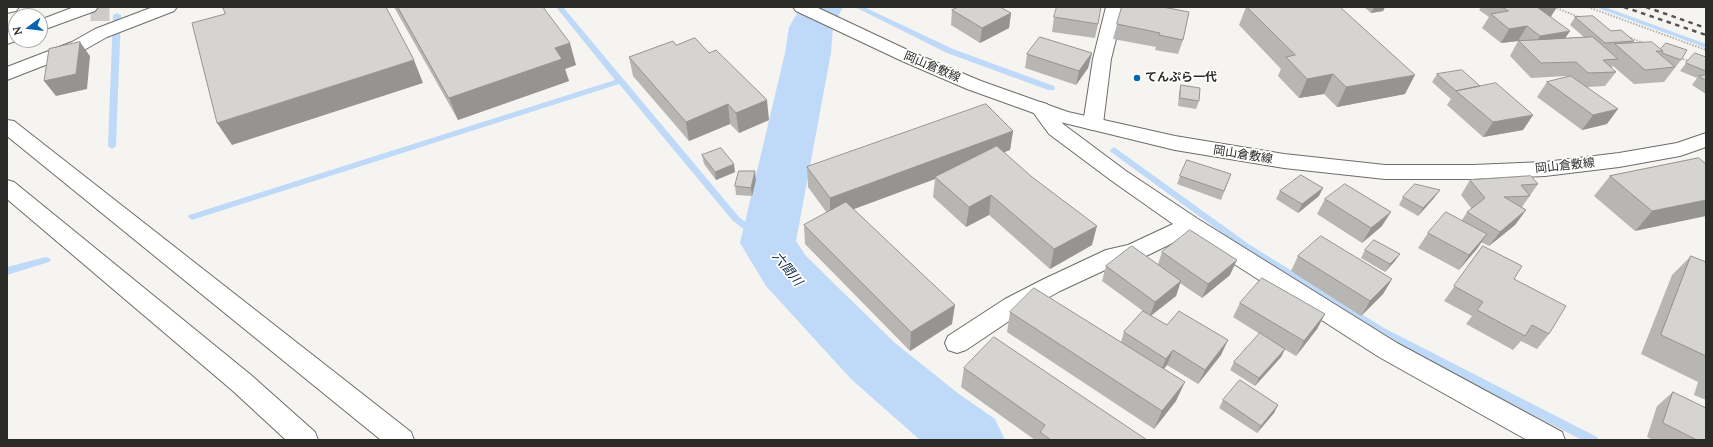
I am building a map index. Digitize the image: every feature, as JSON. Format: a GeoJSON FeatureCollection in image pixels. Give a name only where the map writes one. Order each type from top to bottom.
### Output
{"type":"FeatureCollection","features":[{"type":"Feature","properties":{"kind":"main road"},"geometry":{"type":"LineString","coordinates":[[48,23],[89,7]]}},
{"type":"Feature","properties":{"kind":"main road"},"geometry":{"type":"LineString","coordinates":[[7,74],[78,46],[98,30],[129,22],[168,7]]}},
{"type":"Feature","properties":{"kind":"main road","name":"岡山倉敷線"},"geometry":{"type":"LineString","coordinates":[[802,7],[908,58],[974,85],[1063,117],[1175,143],[1284,162],[1385,172],[1473,172],[1545,169],[1619,160],[1680,149],[1706,140]]}},
{"type":"Feature","properties":{"kind":"main road"},"geometry":{"type":"LineString","coordinates":[[1093,124],[1102,59],[1115,7]]}},
{"type":"Feature","properties":{"kind":"main road"},"geometry":{"type":"LineString","coordinates":[[1040,108],[1056,129],[1119,176],[1190,225],[1388,350],[1552,440]]}},
{"type":"Feature","properties":{"kind":"main road"},"geometry":{"type":"LineString","coordinates":[[7,126],[401,440]]}},
{"type":"Feature","properties":{"kind":"main road"},"geometry":{"type":"LineString","coordinates":[[7,187],[242,383],[305,440]]}},
{"type":"Feature","properties":{"kind":"main road"},"geometry":{"type":"LineString","coordinates":[[957,343],[1013,306],[1052,285],[1114,256],[1132,253],[1190,225]]}},
{"type":"Feature","properties":{"kind":"path"},"geometry":{"type":"LineString","coordinates":[[1554,7],[1588,21]]}},
{"type":"Feature","properties":{"kind":"path"},"geometry":{"type":"LineString","coordinates":[[1588,7],[1706,50]]}},
{"type":"Feature","properties":{"kind":"path"},"geometry":{"type":"LineString","coordinates":[[1624,35],[1647,44]]}},
{"type":"Feature","properties":{"kind":"path"},"geometry":{"type":"LineString","coordinates":[[1676,56],[1691,62]]}},
{"type":"Feature","properties":{"kind":"building"},"geometry":{"type":"Polygon","coordinates":[[[223,7],[386,7],[414,60],[217,123],[192,23],[225,14],[223,7]]]}},
{"type":"Feature","properties":{"kind":"building"},"geometry":{"type":"Polygon","coordinates":[[[398,7],[543,7],[570,43],[555,48],[562,59],[449,98],[398,7]]]}},
{"type":"Feature","properties":{"kind":"building"},"geometry":{"type":"Polygon","coordinates":[[[959,7],[1000,7],[1011,13],[982,28],[952,10],[959,7]]]}},
{"type":"Feature","properties":{"kind":"building"},"geometry":{"type":"Polygon","coordinates":[[[1057,7],[1101,7],[1098,24],[1054,17],[1057,7]]]}},
{"type":"Feature","properties":{"kind":"building"},"geometry":{"type":"Polygon","coordinates":[[[1122,7],[1163,7],[1189,12],[1183,40],[1159,35],[1160,33],[1117,24],[1122,7]]]}},
{"type":"Feature","properties":{"kind":"building"},"geometry":{"type":"Polygon","coordinates":[[[1247,7],[1340,7],[1415,75],[1346,87],[1333,74],[1307,79],[1286,57],[1295,55],[1247,7]]]}},
{"type":"Feature","properties":{"kind":"building"},"geometry":{"type":"Polygon","coordinates":[[[1502,7],[1537,7],[1570,31],[1540,36],[1527,26],[1509,29],[1491,14],[1508,11],[1502,7]]]}},
{"type":"Feature","properties":{"kind":"building"},"geometry":{"type":"Polygon","coordinates":[[[1593,16],[1611,31],[1621,30],[1634,41],[1605,43],[1575,17],[1593,16]]]}},
{"type":"Feature","properties":{"kind":"building"},"geometry":{"type":"Polygon","coordinates":[[[1040,37],[1092,53],[1079,71],[1027,54],[1040,37]]]}},
{"type":"Feature","properties":{"kind":"building"},"geometry":{"type":"Polygon","coordinates":[[[1593,37],[1618,59],[1603,60],[1616,72],[1588,73],[1576,62],[1541,63],[1519,41],[1593,37]]]}},
{"type":"Feature","properties":{"kind":"building"},"geometry":{"type":"Polygon","coordinates":[[[695,38],[709,53],[716,50],[767,100],[736,113],[728,104],[686,122],[629,57],[673,41],[676,45],[695,38]]]}},
{"type":"Feature","properties":{"kind":"building"},"geometry":{"type":"Polygon","coordinates":[[[80,42],[76,74],[44,81],[49,49],[80,42]]]}},
{"type":"Feature","properties":{"kind":"building"},"geometry":{"type":"Polygon","coordinates":[[[1652,42],[1663,51],[1656,51],[1675,67],[1645,70],[1615,44],[1652,42]]]}},
{"type":"Feature","properties":{"kind":"building"},"geometry":{"type":"Polygon","coordinates":[[[1666,43],[1687,50],[1681,60],[1662,53],[1663,51],[1661,49],[1666,43]]]}},
{"type":"Feature","properties":{"kind":"building"},"geometry":{"type":"Polygon","coordinates":[[[1695,53],[1706,57],[1706,71],[1686,63],[1695,53]]]}},
{"type":"Feature","properties":{"kind":"building"},"geometry":{"type":"Polygon","coordinates":[[[1462,70],[1480,86],[1456,91],[1437,74],[1462,70]]]}},
{"type":"Feature","properties":{"kind":"building"},"geometry":{"type":"Polygon","coordinates":[[[1706,75],[1706,81],[1699,76],[1706,75]]]}},
{"type":"Feature","properties":{"kind":"building"},"geometry":{"type":"Polygon","coordinates":[[[1571,76],[1618,109],[1593,115],[1547,82],[1571,76]]]}},
{"type":"Feature","properties":{"kind":"building"},"geometry":{"type":"Polygon","coordinates":[[[1496,83],[1533,115],[1493,122],[1456,91],[1496,83]]]}},
{"type":"Feature","properties":{"kind":"building"},"geometry":{"type":"Polygon","coordinates":[[[1181,85],[1200,88],[1199,101],[1180,98],[1181,85]]]}},
{"type":"Feature","properties":{"kind":"building"},"geometry":{"type":"Polygon","coordinates":[[[986,104],[1013,131],[830,198],[807,167],[986,104]]]}},
{"type":"Feature","properties":{"kind":"building"},"geometry":{"type":"Polygon","coordinates":[[[997,146],[1032,177],[1097,226],[1054,249],[991,195],[969,207],[935,177],[997,146]]]}},
{"type":"Feature","properties":{"kind":"building"},"geometry":{"type":"Polygon","coordinates":[[[721,148],[734,164],[715,172],[702,155],[721,148]]]}},
{"type":"Feature","properties":{"kind":"building"},"geometry":{"type":"Polygon","coordinates":[[[1699,158],[1706,164],[1706,200],[1652,211],[1610,176],[1699,158]]]}},
{"type":"Feature","properties":{"kind":"building"},"geometry":{"type":"Polygon","coordinates":[[[1187,160],[1231,174],[1224,191],[1180,176],[1187,160]]]}},
{"type":"Feature","properties":{"kind":"building"},"geometry":{"type":"Polygon","coordinates":[[[739,171],[755,171],[751,188],[735,186],[739,171]]]}},
{"type":"Feature","properties":{"kind":"building"},"geometry":{"type":"Polygon","coordinates":[[[1301,175],[1323,188],[1302,204],[1280,191],[1301,175]]]}},
{"type":"Feature","properties":{"kind":"building"},"geometry":{"type":"Polygon","coordinates":[[[1531,176],[1538,184],[1521,185],[1530,196],[1504,197],[1526,210],[1500,232],[1467,212],[1485,198],[1470,180],[1531,176]]]}},
{"type":"Feature","properties":{"kind":"building"},"geometry":{"type":"Polygon","coordinates":[[[1345,184],[1391,212],[1371,228],[1325,199],[1345,184]]]}},
{"type":"Feature","properties":{"kind":"building"},"geometry":{"type":"Polygon","coordinates":[[[1415,184],[1440,190],[1423,208],[1403,197],[1415,184]]]}},
{"type":"Feature","properties":{"kind":"building"},"geometry":{"type":"Polygon","coordinates":[[[846,202],[955,305],[911,332],[804,225],[846,202]]]}},
{"type":"Feature","properties":{"kind":"building"},"geometry":{"type":"Polygon","coordinates":[[[1446,212],[1487,234],[1469,255],[1428,233],[1446,212]]]}},
{"type":"Feature","properties":{"kind":"building"},"geometry":{"type":"Polygon","coordinates":[[[1190,230],[1237,260],[1208,284],[1162,252],[1190,230]]]}},
{"type":"Feature","properties":{"kind":"building"},"geometry":{"type":"Polygon","coordinates":[[[1321,236],[1392,279],[1370,301],[1298,256],[1321,236]]]}},
{"type":"Feature","properties":{"kind":"building"},"geometry":{"type":"Polygon","coordinates":[[[1374,240],[1400,254],[1390,264],[1365,250],[1374,240]]]}},
{"type":"Feature","properties":{"kind":"building"},"geometry":{"type":"Polygon","coordinates":[[[1132,246],[1181,281],[1155,302],[1106,266],[1132,246]]]}},
{"type":"Feature","properties":{"kind":"building"},"geometry":{"type":"Polygon","coordinates":[[[1483,246],[1522,266],[1514,279],[1566,306],[1549,334],[1532,325],[1525,336],[1477,310],[1483,302],[1454,286],[1483,246]]]}},
{"type":"Feature","properties":{"kind":"building"},"geometry":{"type":"Polygon","coordinates":[[[1691,256],[1706,262],[1706,356],[1661,335],[1691,256]]]}},
{"type":"Feature","properties":{"kind":"building"},"geometry":{"type":"Polygon","coordinates":[[[1262,278],[1325,314],[1304,341],[1240,303],[1262,278]]]}},
{"type":"Feature","properties":{"kind":"building"},"geometry":{"type":"Polygon","coordinates":[[[1034,288],[1185,382],[1162,411],[1010,312],[1034,288]]]}},
{"type":"Feature","properties":{"kind":"building"},"geometry":{"type":"Polygon","coordinates":[[[1143,311],[1167,325],[1179,311],[1228,340],[1205,370],[1173,350],[1166,359],[1124,332],[1143,311]]]}},
{"type":"Feature","properties":{"kind":"building"},"geometry":{"type":"Polygon","coordinates":[[[1260,333],[1285,349],[1259,378],[1234,362],[1260,333]]]}},
{"type":"Feature","properties":{"kind":"building"},"geometry":{"type":"Polygon","coordinates":[[[994,337],[1147,440],[1051,440],[1040,432],[1045,425],[964,368],[994,337]]]}},
{"type":"Feature","properties":{"kind":"building"},"geometry":{"type":"Polygon","coordinates":[[[1240,380],[1278,405],[1261,426],[1223,400],[1240,380]]]}},
{"type":"Feature","properties":{"kind":"building"},"geometry":{"type":"Polygon","coordinates":[[[1673,392],[1706,408],[1706,440],[1697,440],[1663,423],[1673,392]]]}},
{"type":"Feature","properties":{"kind":"waterway"},"geometry":{"type":"LineString","coordinates":[[559,7],[736,219],[768,243]]}},
{"type":"Feature","properties":{"kind":"waterway","name":"六間川"},"geometry":{"type":"LineString","coordinates":[[822,7],[811,27],[808,53],[768,243],[786,271],[873,361],[936,414],[971,440]]}},
{"type":"Feature","properties":{"kind":"waterway"},"geometry":{"type":"LineString","coordinates":[[858,7],[950,51],[1051,88]]}},
{"type":"Feature","properties":{"kind":"waterway"},"geometry":{"type":"LineString","coordinates":[[1598,7],[1706,46]]}},
{"type":"Feature","properties":{"kind":"waterway"},"geometry":{"type":"LineString","coordinates":[[112,146],[117,15]]}},
{"type":"Feature","properties":{"kind":"waterway"},"geometry":{"type":"LineString","coordinates":[[192,217],[619,81]]}},
{"type":"Feature","properties":{"kind":"waterway"},"geometry":{"type":"LineString","coordinates":[[1114,150],[1247,247],[1380,331],[1593,440]]}},
{"type":"Feature","properties":{"kind":"waterway"},"geometry":{"type":"LineString","coordinates":[[7,271],[46,260]]}},
{"type":"Feature","properties":{"kind":"tunnel"},"geometry":{"type":"LineString","coordinates":[[100,7],[100,21]]}},
{"type":"Feature","properties":{"kind":"railway"},"geometry":{"type":"LineString","coordinates":[[1624,7],[1706,35]]}},
{"type":"Feature","properties":{"kind":"railway"},"geometry":{"type":"LineString","coordinates":[[1646,7],[1706,28]]}},
{"type":"Feature","properties":{"kind":"place","name":"てんぷら一代"},"geometry":{"type":"Point","coordinates":[1137,78]}}]}
